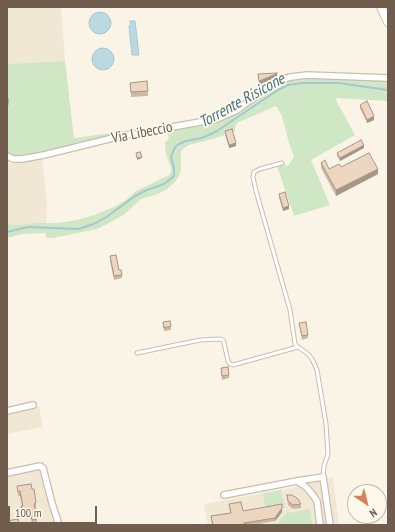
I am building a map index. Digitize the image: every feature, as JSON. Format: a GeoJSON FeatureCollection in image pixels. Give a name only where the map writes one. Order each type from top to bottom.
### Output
{"type":"FeatureCollection","features":[{"type":"Feature","properties":{"kind":"street"},"geometry":{"type":"LineString","coordinates":[[381,7],[388,22]]}},
{"type":"Feature","properties":{"kind":"street","name":"Via Libeccio"},"geometry":{"type":"LineString","coordinates":[[8,158],[16,160],[22,159],[125,135],[217,120],[237,110],[282,79],[306,75],[388,78]]}},
{"type":"Feature","properties":{"kind":"street"},"geometry":{"type":"LineString","coordinates":[[7,411],[33,405]]}},
{"type":"Feature","properties":{"kind":"street"},"geometry":{"type":"LineString","coordinates":[[7,473],[40,466],[43,468],[59,525]]}},
{"type":"Feature","properties":{"kind":"street"},"geometry":{"type":"LineString","coordinates":[[224,495],[323,477],[330,525]]}},
{"type":"Feature","properties":{"kind":"street"},"geometry":{"type":"LineString","coordinates":[[297,481],[306,487],[317,501],[320,525]]}},
{"type":"Feature","properties":{"kind":"street"},"geometry":{"type":"LineString","coordinates":[[319,518],[329,517]]}},
{"type":"Feature","properties":{"kind":"lane"},"geometry":{"type":"LineString","coordinates":[[282,163],[260,169],[254,172],[254,177],[256,190],[290,310],[295,344],[308,354],[317,370],[326,424],[328,454],[324,466],[323,477]]}},
{"type":"Feature","properties":{"kind":"lane"},"geometry":{"type":"LineString","coordinates":[[137,353],[200,340],[220,339],[223,340],[228,361],[233,365],[298,347]]}},
{"type":"Feature","properties":{"kind":"shaded area"},"geometry":{"type":"Polygon","coordinates":[[[7,7],[61,7],[65,61],[7,64],[7,7]]]}},
{"type":"Feature","properties":{"kind":"shaded area"},"geometry":{"type":"Polygon","coordinates":[[[42,158],[47,204],[46,223],[18,225],[7,224],[7,162],[10,164],[42,158]]]}},
{"type":"Feature","properties":{"kind":"shaded area"},"geometry":{"type":"Polygon","coordinates":[[[39,406],[43,427],[7,434],[7,412],[39,406]]]}},
{"type":"Feature","properties":{"kind":"shaded area"},"geometry":{"type":"Polygon","coordinates":[[[44,462],[53,502],[61,525],[7,525],[7,470],[44,462]]]}},
{"type":"Feature","properties":{"kind":"shaded area"},"geometry":{"type":"Polygon","coordinates":[[[333,477],[339,525],[208,525],[204,504],[292,488],[333,477]]]}},
{"type":"Feature","properties":{"kind":"green space"},"geometry":{"type":"Polygon","coordinates":[[[65,61],[74,138],[111,133],[117,131],[120,126],[118,131],[107,136],[69,147],[18,158],[7,154],[7,64],[65,61]]]}},
{"type":"Feature","properties":{"kind":"green space"},"geometry":{"type":"Polygon","coordinates":[[[308,77],[388,80],[388,101],[335,98],[355,135],[311,160],[330,205],[294,216],[277,166],[283,164],[288,166],[294,157],[282,116],[276,106],[237,123],[235,131],[189,145],[184,148],[181,151],[181,170],[175,182],[158,194],[141,199],[125,214],[97,229],[53,238],[47,238],[45,233],[22,234],[7,238],[7,224],[18,225],[59,223],[77,220],[114,207],[126,200],[136,191],[169,175],[171,168],[166,154],[165,143],[169,138],[167,132],[225,119],[274,86],[290,79],[308,77]]]}},
{"type":"Feature","properties":{"kind":"green space"},"geometry":{"type":"Polygon","coordinates":[[[281,490],[285,508],[266,511],[263,493],[281,490]]]}},
{"type":"Feature","properties":{"kind":"green space"},"geometry":{"type":"Polygon","coordinates":[[[310,509],[312,525],[277,525],[288,511],[290,513],[310,509]]]}},
{"type":"Feature","properties":{"kind":"water"},"geometry":{"type":"Polygon","coordinates":[[[100,12],[108,15],[111,23],[108,31],[100,34],[92,31],[89,23],[92,15],[100,12]]]}},
{"type":"Feature","properties":{"kind":"water"},"geometry":{"type":"Polygon","coordinates":[[[130,21],[135,21],[139,55],[132,55],[129,26],[131,25],[130,21]]]}},
{"type":"Feature","properties":{"kind":"water"},"geometry":{"type":"Polygon","coordinates":[[[103,48],[111,51],[114,59],[111,67],[103,70],[95,67],[92,59],[95,51],[103,48]]]}},
{"type":"Feature","properties":{"kind":"building"},"geometry":{"type":"Polygon","coordinates":[[[277,73],[274,75],[259,81],[258,74],[277,73]]]}},
{"type":"Feature","properties":{"kind":"building"},"geometry":{"type":"Polygon","coordinates":[[[147,81],[148,91],[131,92],[130,83],[147,81]]]}},
{"type":"Feature","properties":{"kind":"building"},"geometry":{"type":"Polygon","coordinates":[[[367,101],[374,116],[367,120],[360,105],[367,101]]]}},
{"type":"Feature","properties":{"kind":"building"},"geometry":{"type":"Polygon","coordinates":[[[232,129],[236,143],[229,145],[225,131],[232,129]]]}},
{"type":"Feature","properties":{"kind":"building"},"geometry":{"type":"Polygon","coordinates":[[[361,140],[364,145],[340,158],[337,153],[361,140]]]}},
{"type":"Feature","properties":{"kind":"building"},"geometry":{"type":"Polygon","coordinates":[[[140,152],[142,157],[137,158],[136,153],[140,152]]]}},
{"type":"Feature","properties":{"kind":"building"},"geometry":{"type":"Polygon","coordinates":[[[369,153],[378,169],[336,190],[321,163],[325,160],[329,169],[339,164],[341,167],[369,153]]]}},
{"type":"Feature","properties":{"kind":"building"},"geometry":{"type":"Polygon","coordinates":[[[285,192],[289,206],[283,208],[279,194],[285,192]]]}},
{"type":"Feature","properties":{"kind":"building"},"geometry":{"type":"Polygon","coordinates":[[[116,255],[119,270],[121,270],[122,275],[114,276],[110,256],[116,255]]]}},
{"type":"Feature","properties":{"kind":"building"},"geometry":{"type":"Polygon","coordinates":[[[170,321],[171,326],[164,328],[163,322],[170,321]]]}},
{"type":"Feature","properties":{"kind":"building"},"geometry":{"type":"Polygon","coordinates":[[[306,322],[308,335],[302,336],[299,323],[306,322]]]}},
{"type":"Feature","properties":{"kind":"building"},"geometry":{"type":"Polygon","coordinates":[[[228,367],[229,375],[222,376],[221,368],[228,367]]]}},
{"type":"Feature","properties":{"kind":"building"},"geometry":{"type":"Polygon","coordinates":[[[31,484],[32,489],[34,489],[36,503],[34,504],[37,519],[32,520],[30,510],[22,512],[21,506],[23,506],[20,491],[18,492],[17,486],[31,484]]]}},
{"type":"Feature","properties":{"kind":"building"},"geometry":{"type":"Polygon","coordinates":[[[287,495],[292,495],[297,498],[301,504],[293,505],[288,501],[287,495]]]}},
{"type":"Feature","properties":{"kind":"building"},"geometry":{"type":"Polygon","coordinates":[[[241,502],[243,511],[282,504],[282,508],[275,518],[237,525],[213,525],[211,516],[231,513],[229,504],[241,502]]]}},
{"type":"Feature","properties":{"kind":"building"},"geometry":{"type":"Polygon","coordinates":[[[18,519],[19,525],[7,525],[7,521],[18,519]]]}},
{"type":"Feature","properties":{"kind":"waterway","name":"Torrente Risicone"},"geometry":{"type":"LineString","coordinates":[[7,232],[28,227],[79,229],[96,223],[135,196],[164,184],[173,177],[174,169],[171,157],[175,147],[179,144],[201,138],[217,131],[278,90],[288,85],[303,83],[338,83],[388,90]]}}]}
